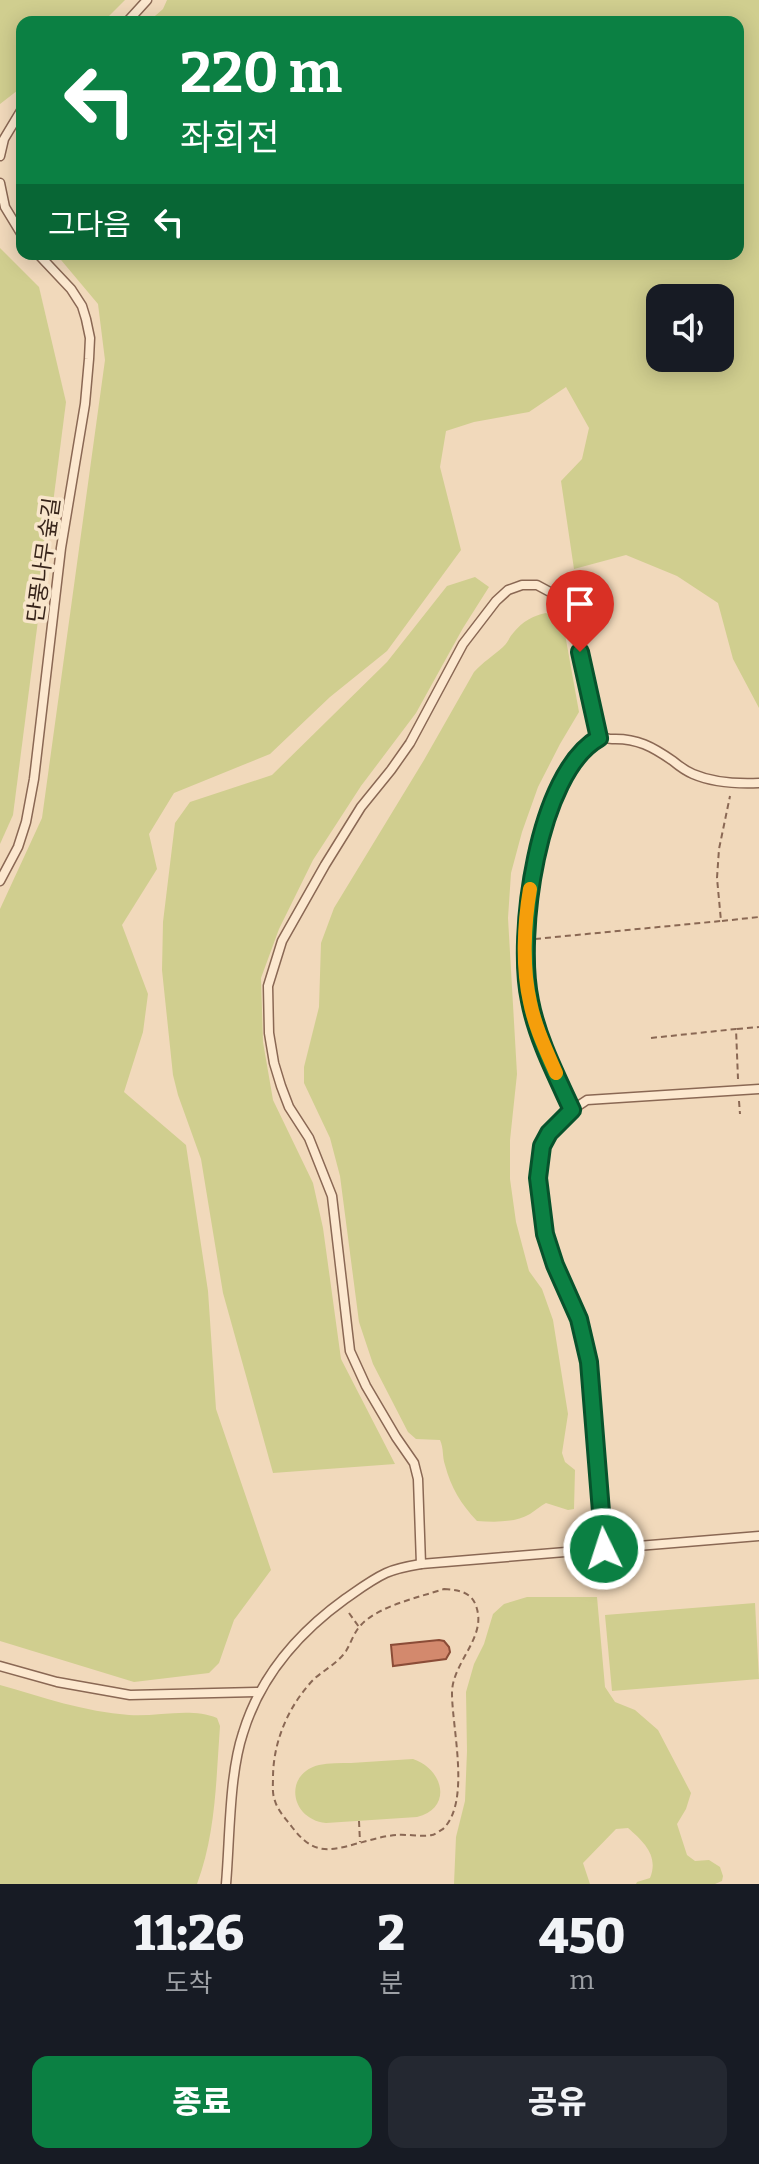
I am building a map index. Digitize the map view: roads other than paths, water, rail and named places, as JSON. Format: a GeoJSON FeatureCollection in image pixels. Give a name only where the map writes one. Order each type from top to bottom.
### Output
{"type":"FeatureCollection","features":[{"type":"Feature","properties":{"kind":"lane"},"geometry":{"type":"LineString","coordinates":[[132,16],[147,0]]}},
{"type":"Feature","properties":{"kind":"lane"},"geometry":{"type":"LineString","coordinates":[[0,156],[4,139],[16,119]]}},
{"type":"Feature","properties":{"kind":"lane"},"geometry":{"type":"LineString","coordinates":[[0,183],[5,207],[16,225]]}},
{"type":"Feature","properties":{"kind":"lane","name":"단풍나무 숲길"},"geometry":{"type":"LineString","coordinates":[[0,881],[18,847],[34,779],[61,548],[85,404],[89,359],[90,338],[82,306],[71,289],[44,260]]}},
{"type":"Feature","properties":{"kind":"lane"},"geometry":{"type":"LineString","coordinates":[[421,1564],[418,1479],[414,1463],[366,1386],[350,1351],[332,1196],[309,1138],[289,1107],[281,1086],[269,1033],[268,986],[282,941],[325,865],[361,807],[410,743],[463,644],[508,590],[522,585],[537,585],[563,599],[571,610],[599,738]]}},
{"type":"Feature","properties":{"kind":"lane"},"geometry":{"type":"LineString","coordinates":[[572,1110],[537,1026],[530,1001],[526,939],[527,903],[535,860],[550,807],[578,754],[599,738],[623,738],[649,745],[692,774],[720,782],[759,783]]}},
{"type":"Feature","properties":{"kind":"lane"},"geometry":{"type":"LineString","coordinates":[[604,1549],[587,1350],[579,1319],[545,1234],[538,1178],[542,1146],[549,1133],[587,1100],[759,1089]]}},
{"type":"Feature","properties":{"kind":"lane"},"geometry":{"type":"LineString","coordinates":[[226,1884],[238,1751],[259,1692],[293,1645],[319,1619],[367,1583],[387,1573],[421,1564],[759,1536]]}},
{"type":"Feature","properties":{"kind":"lane"},"geometry":{"type":"LineString","coordinates":[[0,1666],[57,1682],[130,1695],[259,1692]]}}]}
